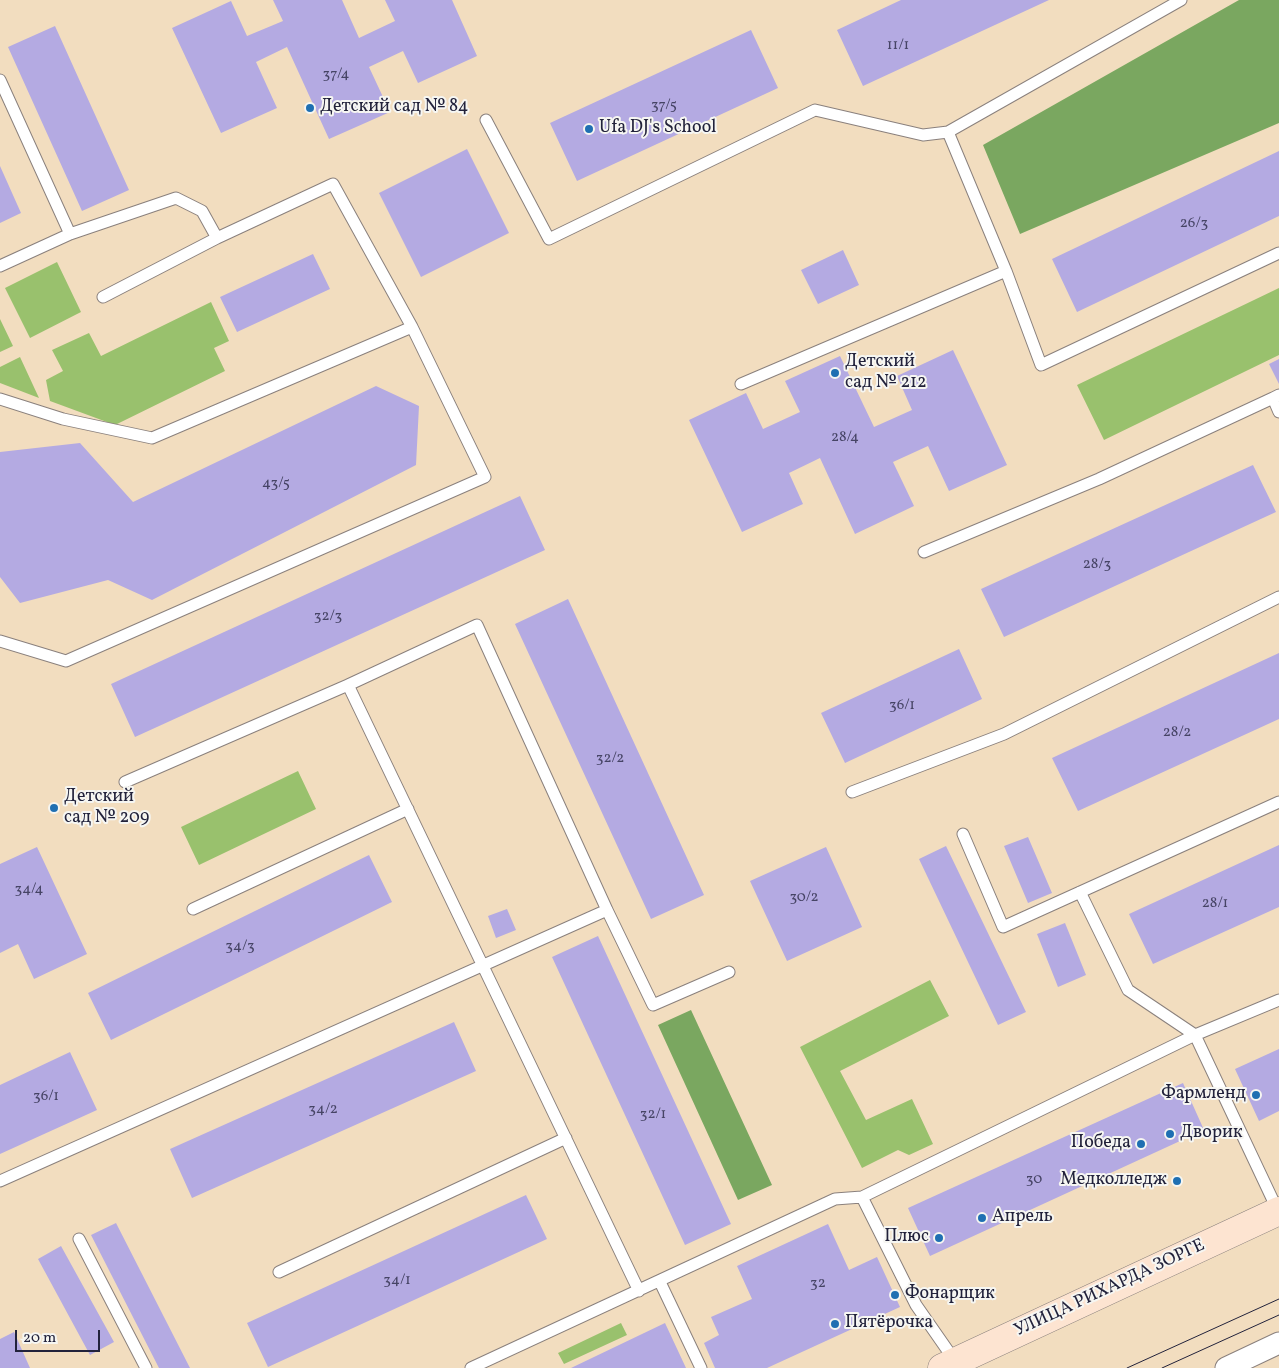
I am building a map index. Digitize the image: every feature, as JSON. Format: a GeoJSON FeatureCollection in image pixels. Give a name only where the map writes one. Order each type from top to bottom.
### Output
{"type":"FeatureCollection","features":[{"type":"Feature","properties":{"kind":"main road","name":"УЛИЦА РИХАРДА ЗОРГЕ"},"geometry":{"type":"LineString","coordinates":[[948,1365],[1278,1211]]}},
{"type":"Feature","properties":{"kind":"street"},"geometry":{"type":"LineString","coordinates":[[1226,1368],[1279,1343]]}},
{"type":"Feature","properties":{"kind":"lane"},"geometry":{"type":"LineString","coordinates":[[486,120],[549,239],[815,110],[923,135],[948,132],[1181,0]]}},
{"type":"Feature","properties":{"kind":"lane"},"geometry":{"type":"LineString","coordinates":[[0,80],[70,234]]}},
{"type":"Feature","properties":{"kind":"lane"},"geometry":{"type":"LineString","coordinates":[[948,132],[1006,271],[1041,365],[1279,253]]}},
{"type":"Feature","properties":{"kind":"lane"},"geometry":{"type":"LineString","coordinates":[[0,642],[66,661],[485,477],[412,328],[333,184],[217,238],[103,297]]}},
{"type":"Feature","properties":{"kind":"lane"},"geometry":{"type":"LineString","coordinates":[[0,266],[70,234],[176,198],[202,211],[217,238]]}},
{"type":"Feature","properties":{"kind":"lane"},"geometry":{"type":"LineString","coordinates":[[741,384],[1006,271]]}},
{"type":"Feature","properties":{"kind":"lane"},"geometry":{"type":"LineString","coordinates":[[0,399],[63,419],[152,438],[412,328]]}},
{"type":"Feature","properties":{"kind":"lane"},"geometry":{"type":"LineString","coordinates":[[924,552],[1099,479],[1276,396],[1279,412]]}},
{"type":"Feature","properties":{"kind":"lane"},"geometry":{"type":"LineString","coordinates":[[852,792],[1004,734],[1279,597]]}},
{"type":"Feature","properties":{"kind":"lane"},"geometry":{"type":"LineString","coordinates":[[125,782],[348,685],[477,625],[606,910],[653,1005],[729,972]]}},
{"type":"Feature","properties":{"kind":"lane"},"geometry":{"type":"LineString","coordinates":[[348,685],[639,1291]]}},
{"type":"Feature","properties":{"kind":"lane"},"geometry":{"type":"LineString","coordinates":[[962,834],[1003,926],[1279,802]]}},
{"type":"Feature","properties":{"kind":"lane"},"geometry":{"type":"LineString","coordinates":[[193,909],[408,809]]}},
{"type":"Feature","properties":{"kind":"lane"},"geometry":{"type":"LineString","coordinates":[[1080,892],[1128,990],[1195,1035],[1278,1211]]}},
{"type":"Feature","properties":{"kind":"lane"},"geometry":{"type":"LineString","coordinates":[[0,1181],[484,967],[606,910]]}},
{"type":"Feature","properties":{"kind":"lane"},"geometry":{"type":"LineString","coordinates":[[470,1368],[660,1282],[835,1199],[862,1197],[1195,1035],[1279,1000]]}},
{"type":"Feature","properties":{"kind":"lane"},"geometry":{"type":"LineString","coordinates":[[279,1272],[566,1138]]}},
{"type":"Feature","properties":{"kind":"lane"},"geometry":{"type":"LineString","coordinates":[[862,1197],[948,1365]]}},
{"type":"Feature","properties":{"kind":"lane"},"geometry":{"type":"LineString","coordinates":[[78,1239],[146,1368]]}},
{"type":"Feature","properties":{"kind":"lane"},"geometry":{"type":"LineString","coordinates":[[660,1282],[701,1368]]}},
{"type":"Feature","properties":{"kind":"green space"},"geometry":{"type":"Polygon","coordinates":[[[1239,0],[1279,0],[1279,123],[1020,234],[983,145],[1239,0]]]}},
{"type":"Feature","properties":{"kind":"green space"},"geometry":{"type":"Polygon","coordinates":[[[57,262],[81,312],[30,338],[5,288],[57,262]]]}},
{"type":"Feature","properties":{"kind":"green space"},"geometry":{"type":"Polygon","coordinates":[[[1279,288],[1279,355],[1104,440],[1077,385],[1279,288]]]}},
{"type":"Feature","properties":{"kind":"green space"},"geometry":{"type":"Polygon","coordinates":[[[211,302],[229,341],[214,348],[225,371],[115,425],[50,401],[46,380],[63,371],[52,350],[89,333],[101,356],[211,302]]]}},
{"type":"Feature","properties":{"kind":"green space"},"geometry":{"type":"Polygon","coordinates":[[[0,319],[13,346],[0,352],[0,319]]]}},
{"type":"Feature","properties":{"kind":"green space"},"geometry":{"type":"Polygon","coordinates":[[[20,357],[39,398],[0,383],[0,367],[20,357]]]}},
{"type":"Feature","properties":{"kind":"green space"},"geometry":{"type":"Polygon","coordinates":[[[298,771],[316,809],[199,865],[181,827],[298,771]]]}},
{"type":"Feature","properties":{"kind":"green space"},"geometry":{"type":"Polygon","coordinates":[[[930,980],[949,1016],[840,1071],[866,1120],[912,1099],[933,1144],[909,1155],[898,1150],[862,1168],[800,1047],[930,980]]]}},
{"type":"Feature","properties":{"kind":"green space"},"geometry":{"type":"Polygon","coordinates":[[[691,1010],[772,1185],[738,1200],[658,1025],[691,1010]]]}},
{"type":"Feature","properties":{"kind":"green space"},"geometry":{"type":"Polygon","coordinates":[[[621,1323],[627,1335],[564,1364],[558,1353],[621,1323]]]}},
{"type":"Feature","properties":{"kind":"building"},"geometry":{"type":"Polygon","coordinates":[[[273,0],[342,0],[359,38],[395,21],[385,0],[452,0],[477,56],[418,83],[403,51],[369,67],[390,112],[329,139],[287,47],[256,62],[277,108],[221,133],[172,28],[231,1],[247,36],[283,21],[273,0]]]}},
{"type":"Feature","properties":{"kind":"building"},"geometry":{"type":"Polygon","coordinates":[[[901,0],[1049,0],[863,86],[837,30],[901,0]]]}},
{"type":"Feature","properties":{"kind":"building"},"geometry":{"type":"Polygon","coordinates":[[[55,26],[129,190],[82,211],[8,47],[55,26]]]}},
{"type":"Feature","properties":{"kind":"building"},"geometry":{"type":"Polygon","coordinates":[[[751,30],[778,88],[577,181],[550,123],[751,30]]]}},
{"type":"Feature","properties":{"kind":"building"},"geometry":{"type":"Polygon","coordinates":[[[467,149],[509,233],[421,277],[379,193],[467,149]]]}},
{"type":"Feature","properties":{"kind":"building"},"geometry":{"type":"Polygon","coordinates":[[[1279,151],[1279,216],[1077,312],[1052,259],[1279,151]]]}},
{"type":"Feature","properties":{"kind":"building"},"geometry":{"type":"Polygon","coordinates":[[[0,166],[21,213],[0,223],[0,166]]]}},
{"type":"Feature","properties":{"kind":"building"},"geometry":{"type":"Polygon","coordinates":[[[843,250],[859,285],[818,304],[801,270],[843,250]]]}},
{"type":"Feature","properties":{"kind":"building"},"geometry":{"type":"Polygon","coordinates":[[[313,254],[330,289],[237,332],[220,297],[313,254]]]}},
{"type":"Feature","properties":{"kind":"building"},"geometry":{"type":"Polygon","coordinates":[[[953,350],[1007,465],[949,491],[928,446],[893,462],[914,506],[855,534],[820,458],[789,473],[803,504],[742,532],[689,420],[746,393],[763,429],[800,412],[785,381],[840,356],[874,427],[912,410],[897,376],[953,350]]]}},
{"type":"Feature","properties":{"kind":"building"},"geometry":{"type":"Polygon","coordinates":[[[1279,359],[1279,384],[1269,364],[1279,359]]]}},
{"type":"Feature","properties":{"kind":"building"},"geometry":{"type":"Polygon","coordinates":[[[376,386],[419,406],[416,465],[152,600],[108,580],[20,603],[0,577],[0,452],[80,443],[133,502],[376,386]]]}},
{"type":"Feature","properties":{"kind":"building"},"geometry":{"type":"Polygon","coordinates":[[[1253,465],[1276,512],[1004,637],[981,589],[1253,465]]]}},
{"type":"Feature","properties":{"kind":"building"},"geometry":{"type":"Polygon","coordinates":[[[520,496],[545,550],[135,737],[111,684],[520,496]]]}},
{"type":"Feature","properties":{"kind":"building"},"geometry":{"type":"Polygon","coordinates":[[[568,599],[704,895],[651,919],[515,624],[568,599]]]}},
{"type":"Feature","properties":{"kind":"building"},"geometry":{"type":"Polygon","coordinates":[[[959,649],[982,699],[845,763],[821,713],[959,649]]]}},
{"type":"Feature","properties":{"kind":"building"},"geometry":{"type":"Polygon","coordinates":[[[1279,653],[1279,719],[1078,811],[1052,758],[1279,653]]]}},
{"type":"Feature","properties":{"kind":"building"},"geometry":{"type":"Polygon","coordinates":[[[1028,837],[1052,893],[1028,903],[1004,846],[1028,837]]]}},
{"type":"Feature","properties":{"kind":"building"},"geometry":{"type":"Polygon","coordinates":[[[1279,845],[1279,907],[1153,964],[1129,914],[1279,845]]]}},
{"type":"Feature","properties":{"kind":"building"},"geometry":{"type":"Polygon","coordinates":[[[946,846],[1026,1012],[998,1025],[919,859],[946,846]]]}},
{"type":"Feature","properties":{"kind":"building"},"geometry":{"type":"Polygon","coordinates":[[[37,847],[87,954],[34,979],[18,944],[0,953],[0,864],[37,847]]]}},
{"type":"Feature","properties":{"kind":"building"},"geometry":{"type":"Polygon","coordinates":[[[826,847],[862,927],[787,961],[750,881],[826,847]]]}},
{"type":"Feature","properties":{"kind":"building"},"geometry":{"type":"Polygon","coordinates":[[[369,855],[392,902],[111,1040],[88,993],[369,855]]]}},
{"type":"Feature","properties":{"kind":"building"},"geometry":{"type":"Polygon","coordinates":[[[507,909],[516,930],[496,938],[488,916],[507,909]]]}},
{"type":"Feature","properties":{"kind":"building"},"geometry":{"type":"Polygon","coordinates":[[[1065,923],[1086,975],[1058,987],[1037,934],[1065,923]]]}},
{"type":"Feature","properties":{"kind":"building"},"geometry":{"type":"Polygon","coordinates":[[[598,936],[731,1224],[685,1245],[552,957],[598,936]]]}},
{"type":"Feature","properties":{"kind":"building"},"geometry":{"type":"Polygon","coordinates":[[[454,1022],[476,1071],[192,1198],[170,1149],[454,1022]]]}},
{"type":"Feature","properties":{"kind":"building"},"geometry":{"type":"Polygon","coordinates":[[[1279,1049],[1279,1111],[1259,1121],[1235,1069],[1279,1049]]]}},
{"type":"Feature","properties":{"kind":"building"},"geometry":{"type":"Polygon","coordinates":[[[70,1052],[97,1110],[0,1154],[0,1085],[70,1052]]]}},
{"type":"Feature","properties":{"kind":"building"},"geometry":{"type":"Polygon","coordinates":[[[1183,1083],[1204,1130],[930,1256],[908,1208],[1183,1083]]]}},
{"type":"Feature","properties":{"kind":"building"},"geometry":{"type":"Polygon","coordinates":[[[526,1195],[547,1239],[268,1367],[247,1323],[526,1195]]]}},
{"type":"Feature","properties":{"kind":"building"},"geometry":{"type":"Polygon","coordinates":[[[116,1223],[190,1368],[159,1368],[91,1235],[116,1223]]]}},
{"type":"Feature","properties":{"kind":"building"},"geometry":{"type":"Polygon","coordinates":[[[828,1224],[849,1270],[877,1257],[900,1307],[767,1368],[715,1368],[704,1343],[719,1335],[711,1317],[752,1299],[737,1266],[828,1224]]]}},
{"type":"Feature","properties":{"kind":"building"},"geometry":{"type":"Polygon","coordinates":[[[61,1246],[114,1342],[90,1355],[38,1259],[61,1246]]]}},
{"type":"Feature","properties":{"kind":"building"},"geometry":{"type":"Polygon","coordinates":[[[665,1323],[686,1368],[571,1368],[665,1323]]]}},
{"type":"Feature","properties":{"kind":"building"},"geometry":{"type":"Polygon","coordinates":[[[14,1332],[30,1368],[0,1368],[0,1339],[14,1332]]]}},
{"type":"Feature","properties":{"kind":"tram line"},"geometry":{"type":"LineString","coordinates":[[1127,1368],[1279,1299]]}},
{"type":"Feature","properties":{"kind":"tram line"},"geometry":{"type":"LineString","coordinates":[[1162,1368],[1279,1315]]}},
{"type":"Feature","properties":{"kind":"place","name":"Детский сад № 84"},"geometry":{"type":"Point","coordinates":[310,108]}},
{"type":"Feature","properties":{"kind":"place","name":"Ufa DJ's School"},"geometry":{"type":"Point","coordinates":[589,129]}},
{"type":"Feature","properties":{"kind":"place","name":"Детский сад № 212"},"geometry":{"type":"Point","coordinates":[835,373]}},
{"type":"Feature","properties":{"kind":"place","name":"Детский сад № 209"},"geometry":{"type":"Point","coordinates":[54,808]}},
{"type":"Feature","properties":{"kind":"place","name":"Фармленд"},"geometry":{"type":"Point","coordinates":[1256,1095]}},
{"type":"Feature","properties":{"kind":"place","name":"Дворик"},"geometry":{"type":"Point","coordinates":[1170,1134]}},
{"type":"Feature","properties":{"kind":"place","name":"Победа"},"geometry":{"type":"Point","coordinates":[1141,1144]}},
{"type":"Feature","properties":{"kind":"place","name":"Медколледж"},"geometry":{"type":"Point","coordinates":[1177,1181]}},
{"type":"Feature","properties":{"kind":"place","name":"Апрель"},"geometry":{"type":"Point","coordinates":[982,1218]}},
{"type":"Feature","properties":{"kind":"place","name":"Плюс"},"geometry":{"type":"Point","coordinates":[939,1238]}},
{"type":"Feature","properties":{"kind":"place","name":"Фонарщик"},"geometry":{"type":"Point","coordinates":[895,1295]}},
{"type":"Feature","properties":{"kind":"place","name":"Пятёрочка"},"geometry":{"type":"Point","coordinates":[835,1324]}}]}
